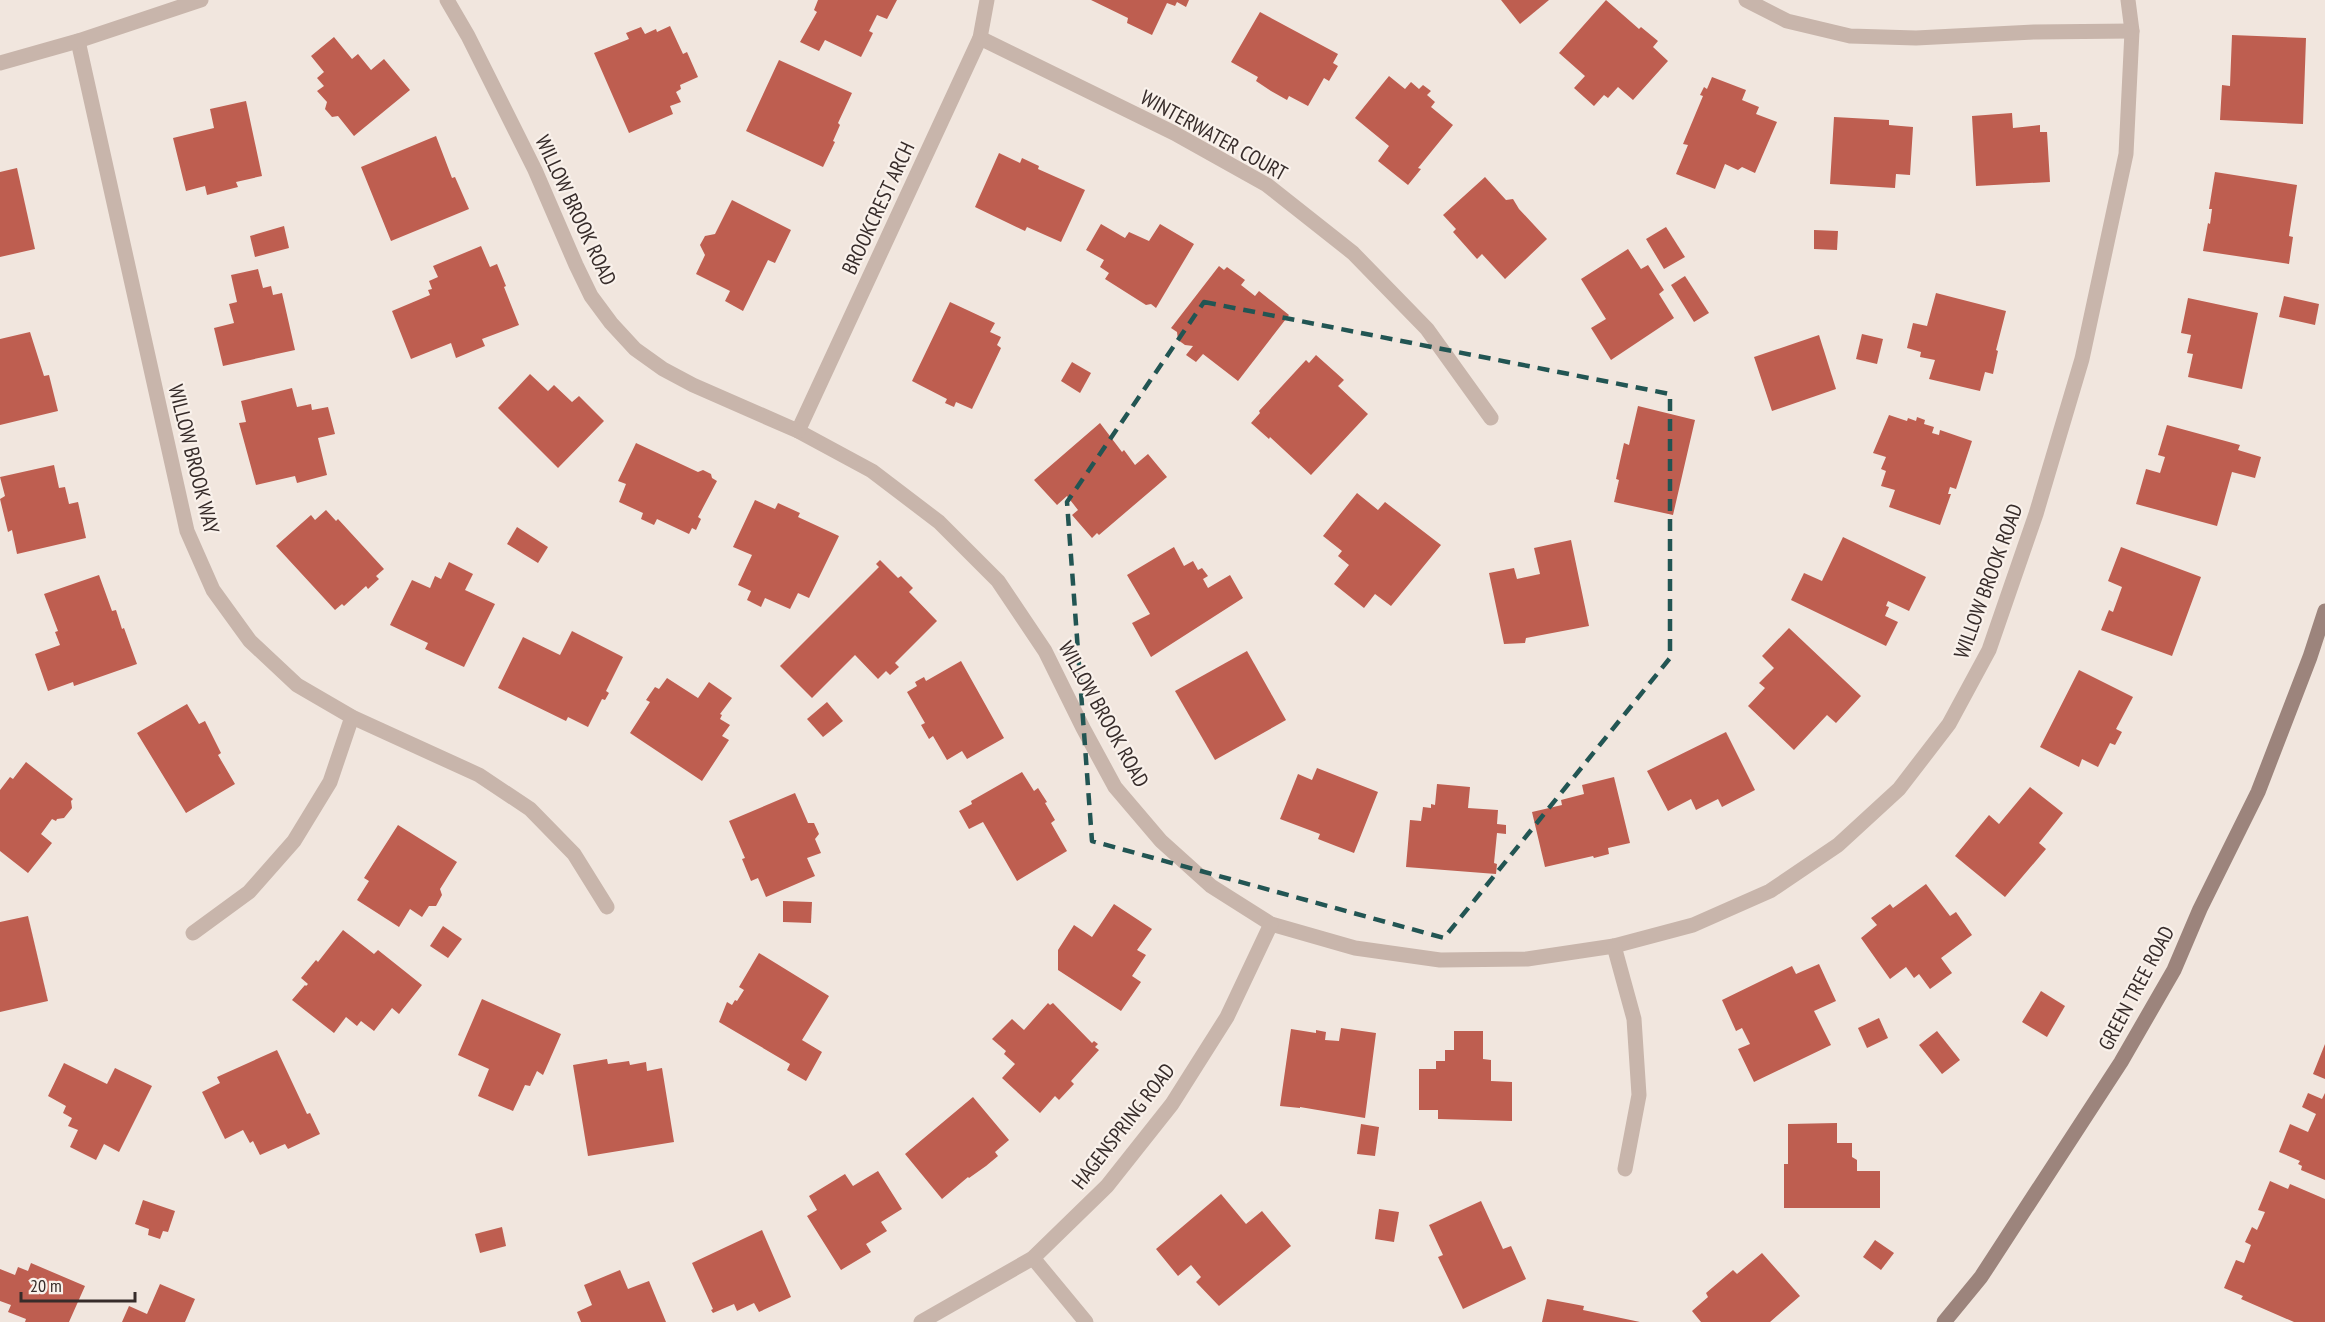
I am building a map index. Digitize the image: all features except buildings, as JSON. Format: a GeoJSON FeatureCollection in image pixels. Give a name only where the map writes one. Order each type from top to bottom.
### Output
{"type":"FeatureCollection","features":[{"type":"Feature","properties":{"kind":"street"},"geometry":{"type":"LineString","coordinates":[[0,63],[78,41],[201,0]]}},
{"type":"Feature","properties":{"kind":"street","name":"WILLOW BROOK ROAD"},"geometry":{"type":"LineString","coordinates":[[447,0],[468,36],[535,170],[591,296],[611,323],[635,349],[663,369],[693,385],[798,431],[872,471],[939,522],[998,581],[1046,651],[1083,728],[1115,787],[1161,841],[1211,886],[1271,924],[1355,948],[1440,960],[1527,959],[1614,946],[1693,925],[1770,891],[1838,845],[1899,789],[1949,724],[1989,650],[2036,514],[2082,359],[2126,154],[2132,31],[2127,0]]}},
{"type":"Feature","properties":{"kind":"street","name":"BROOKCREST ARCH"},"geometry":{"type":"LineString","coordinates":[[798,431],[980,38],[987,0]]}},
{"type":"Feature","properties":{"kind":"street"},"geometry":{"type":"LineString","coordinates":[[1746,0],[1787,21],[1850,36],[1916,38],[2034,32],[2132,31]]}},
{"type":"Feature","properties":{"kind":"street","name":"WINTERWATER COURT"},"geometry":{"type":"LineString","coordinates":[[980,38],[1174,133],[1267,185],[1353,253],[1427,329],[1491,418]]}},
{"type":"Feature","properties":{"kind":"street","name":"WILLOW BROOK WAY"},"geometry":{"type":"LineString","coordinates":[[78,41],[187,531],[213,590],[250,641],[297,685],[352,717],[479,775],[530,809],[574,854],[608,907]]}},
{"type":"Feature","properties":{"kind":"street","name":"GREEN TREE ROAD"},"geometry":{"type":"LineString","coordinates":[[1944,1322],[1981,1277],[2121,1062],[2174,970],[2200,909],[2258,792],[2310,657],[2325,611]]}},
{"type":"Feature","properties":{"kind":"street"},"geometry":{"type":"LineString","coordinates":[[193,933],[249,892],[294,841],[330,782],[352,717]]}},
{"type":"Feature","properties":{"kind":"street","name":"HAGENSPRING ROAD"},"geometry":{"type":"LineString","coordinates":[[921,1322],[1033,1258],[1107,1186],[1172,1104],[1227,1017],[1271,924]]}},
{"type":"Feature","properties":{"kind":"street"},"geometry":{"type":"LineString","coordinates":[[1614,946],[1634,1019],[1639,1095],[1625,1169]]}},
{"type":"Feature","properties":{"kind":"street"},"geometry":{"type":"LineString","coordinates":[[1033,1258],[1086,1322]]}},
{"type":"Feature","properties":{"kind":"highlighted area"},"geometry":{"type":"Polygon","coordinates":[[[1204,302],[1670,394],[1670,658],[1444,938],[1092,841],[1067,502],[1204,302]]]}}]}
